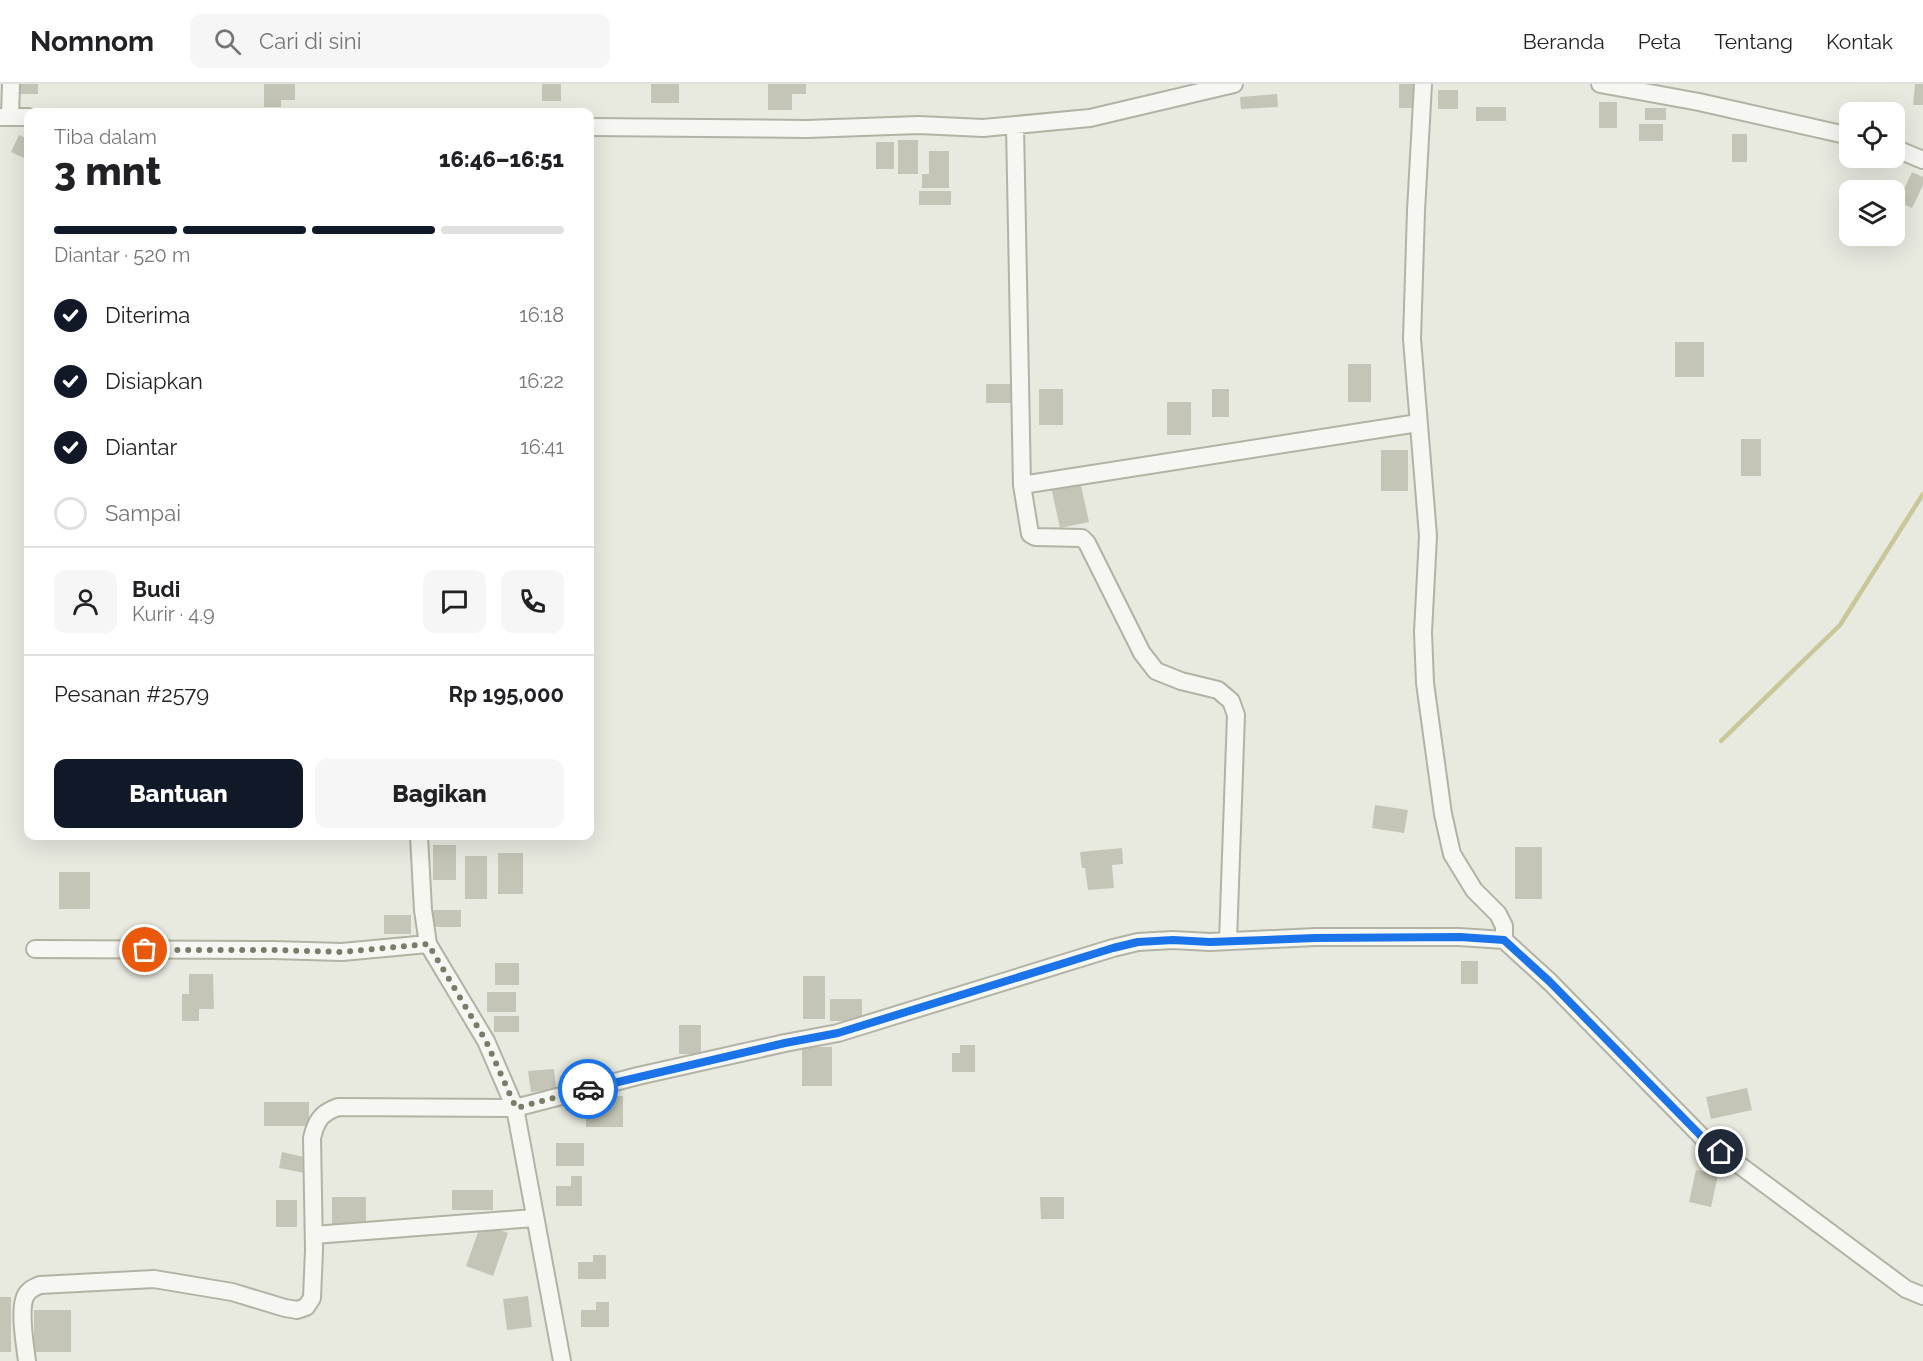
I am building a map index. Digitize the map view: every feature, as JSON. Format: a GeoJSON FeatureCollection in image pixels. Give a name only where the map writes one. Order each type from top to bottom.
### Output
{"type":"FeatureCollection","features":[{"type":"Feature","properties":{"kind":"street"},"geometry":{"type":"LineString","coordinates":[[11,84],[5,117],[24,117]]}},
{"type":"Feature","properties":{"kind":"street"},"geometry":{"type":"LineString","coordinates":[[594,127],[807,129],[919,125],[983,128],[1015,126],[1090,118],[1234,84]]}},
{"type":"Feature","properties":{"kind":"street"},"geometry":{"type":"LineString","coordinates":[[1424,84],[1416,211],[1412,339],[1428,536],[1423,633],[1425,683],[1443,814],[1452,854],[1474,890],[1498,914],[1504,926],[1504,940]]}},
{"type":"Feature","properties":{"kind":"street"},"geometry":{"type":"LineString","coordinates":[[1600,84],[1699,102],[1839,134]]}},
{"type":"Feature","properties":{"kind":"street"},"geometry":{"type":"LineString","coordinates":[[1015,126],[1022,485],[1030,534],[1035,537],[1082,538],[1087,543],[1142,653],[1156,670],[1181,681],[1218,690],[1231,701],[1236,715],[1228,941]]}},
{"type":"Feature","properties":{"kind":"street"},"geometry":{"type":"LineString","coordinates":[[1905,153],[1923,160]]}},
{"type":"Feature","properties":{"kind":"street"},"geometry":{"type":"LineString","coordinates":[[1022,485],[1418,423]]}},
{"type":"Feature","properties":{"kind":"street"},"geometry":{"type":"LineString","coordinates":[[419,840],[423,910],[428,944],[486,1041],[516,1108],[534,1218],[562,1361]]}},
{"type":"Feature","properties":{"kind":"street"},"geometry":{"type":"LineString","coordinates":[[27,1361],[24,1298],[29,1290],[40,1285],[154,1279],[232,1292],[297,1310],[306,1307],[312,1298],[314,1235],[312,1138],[315,1123],[325,1112],[338,1107],[516,1108],[639,1076],[838,1033],[1138,942],[1460,937],[1504,940],[1550,982],[1703,1138],[1906,1289],[1923,1296]]}},
{"type":"Feature","properties":{"kind":"street"},"geometry":{"type":"LineString","coordinates":[[35,949],[342,952],[428,944]]}},
{"type":"Feature","properties":{"kind":"street"},"geometry":{"type":"LineString","coordinates":[[314,1235],[534,1218]]}},
{"type":"Feature","properties":{"kind":"building"},"geometry":{"type":"Polygon","coordinates":[[[16,84],[38,84],[38,94],[16,94],[16,84]]]}},
{"type":"Feature","properties":{"kind":"building"},"geometry":{"type":"Polygon","coordinates":[[[264,84],[295,84],[295,100],[281,100],[281,107],[264,107],[264,84]]]}},
{"type":"Feature","properties":{"kind":"building"},"geometry":{"type":"Polygon","coordinates":[[[542,84],[561,84],[561,101],[542,101],[542,84]]]}},
{"type":"Feature","properties":{"kind":"building"},"geometry":{"type":"Polygon","coordinates":[[[651,84],[679,84],[679,103],[651,103],[651,84]]]}},
{"type":"Feature","properties":{"kind":"building"},"geometry":{"type":"Polygon","coordinates":[[[768,84],[806,84],[806,94],[792,94],[792,110],[768,110],[768,84]]]}},
{"type":"Feature","properties":{"kind":"building"},"geometry":{"type":"Polygon","coordinates":[[[1399,84],[1417,84],[1417,108],[1399,108],[1399,84]]]}},
{"type":"Feature","properties":{"kind":"building"},"geometry":{"type":"Polygon","coordinates":[[[1915,84],[1923,84],[1923,105],[1913,105],[1915,84]]]}},
{"type":"Feature","properties":{"kind":"building"},"geometry":{"type":"Polygon","coordinates":[[[1438,90],[1458,90],[1458,109],[1438,109],[1438,90]]]}},
{"type":"Feature","properties":{"kind":"building"},"geometry":{"type":"Polygon","coordinates":[[[1277,94],[1278,107],[1241,109],[1240,97],[1277,94]]]}},
{"type":"Feature","properties":{"kind":"building"},"geometry":{"type":"Polygon","coordinates":[[[1599,102],[1617,102],[1617,128],[1599,128],[1599,102]]]}},
{"type":"Feature","properties":{"kind":"building"},"geometry":{"type":"Polygon","coordinates":[[[1476,107],[1506,107],[1506,121],[1476,121],[1476,107]]]}},
{"type":"Feature","properties":{"kind":"building"},"geometry":{"type":"Polygon","coordinates":[[[1645,108],[1666,108],[1666,120],[1645,120],[1645,108]]]}},
{"type":"Feature","properties":{"kind":"building"},"geometry":{"type":"Polygon","coordinates":[[[1639,124],[1663,124],[1663,141],[1639,141],[1639,124]]]}},
{"type":"Feature","properties":{"kind":"building"},"geometry":{"type":"Polygon","coordinates":[[[1732,134],[1747,134],[1747,162],[1732,162],[1732,134]]]}},
{"type":"Feature","properties":{"kind":"building"},"geometry":{"type":"Polygon","coordinates":[[[19,135],[24,137],[24,158],[11,152],[19,135]]]}},
{"type":"Feature","properties":{"kind":"building"},"geometry":{"type":"Polygon","coordinates":[[[898,140],[918,140],[918,174],[898,174],[898,140]]]}},
{"type":"Feature","properties":{"kind":"building"},"geometry":{"type":"Polygon","coordinates":[[[876,142],[894,142],[894,169],[876,169],[876,142]]]}},
{"type":"Feature","properties":{"kind":"building"},"geometry":{"type":"Polygon","coordinates":[[[929,151],[949,151],[949,188],[922,188],[922,174],[929,174],[929,151]]]}},
{"type":"Feature","properties":{"kind":"building"},"geometry":{"type":"Polygon","coordinates":[[[1912,172],[1923,177],[1923,185],[1912,208],[1905,205],[1905,187],[1912,172]]]}},
{"type":"Feature","properties":{"kind":"building"},"geometry":{"type":"Polygon","coordinates":[[[919,191],[951,191],[951,205],[919,205],[919,191]]]}},
{"type":"Feature","properties":{"kind":"building"},"geometry":{"type":"Polygon","coordinates":[[[1675,342],[1704,342],[1704,377],[1675,377],[1675,342]]]}},
{"type":"Feature","properties":{"kind":"building"},"geometry":{"type":"Polygon","coordinates":[[[1348,364],[1371,364],[1371,402],[1348,402],[1348,364]]]}},
{"type":"Feature","properties":{"kind":"building"},"geometry":{"type":"Polygon","coordinates":[[[986,384],[1014,384],[1014,403],[986,403],[986,384]]]}},
{"type":"Feature","properties":{"kind":"building"},"geometry":{"type":"Polygon","coordinates":[[[1039,389],[1063,389],[1063,425],[1039,425],[1039,389]]]}},
{"type":"Feature","properties":{"kind":"building"},"geometry":{"type":"Polygon","coordinates":[[[1212,389],[1229,389],[1229,417],[1212,417],[1212,389]]]}},
{"type":"Feature","properties":{"kind":"building"},"geometry":{"type":"Polygon","coordinates":[[[1167,402],[1191,402],[1191,435],[1167,435],[1167,402]]]}},
{"type":"Feature","properties":{"kind":"building"},"geometry":{"type":"Polygon","coordinates":[[[1741,439],[1761,439],[1761,476],[1741,476],[1741,439]]]}},
{"type":"Feature","properties":{"kind":"building"},"geometry":{"type":"Polygon","coordinates":[[[1381,450],[1408,450],[1408,491],[1381,491],[1381,450]]]}},
{"type":"Feature","properties":{"kind":"building"},"geometry":{"type":"Polygon","coordinates":[[[1080,481],[1089,522],[1060,528],[1051,487],[1080,481]]]}},
{"type":"Feature","properties":{"kind":"building"},"geometry":{"type":"Polygon","coordinates":[[[1375,805],[1408,810],[1404,833],[1372,828],[1375,805]]]}},
{"type":"Feature","properties":{"kind":"building"},"geometry":{"type":"Polygon","coordinates":[[[433,845],[456,845],[456,880],[433,880],[433,845]]]}},
{"type":"Feature","properties":{"kind":"building"},"geometry":{"type":"Polygon","coordinates":[[[1515,847],[1542,847],[1542,899],[1515,899],[1515,847]]]}},
{"type":"Feature","properties":{"kind":"building"},"geometry":{"type":"Polygon","coordinates":[[[1122,848],[1123,864],[1112,865],[1114,888],[1088,890],[1080,852],[1122,848]]]}},
{"type":"Feature","properties":{"kind":"building"},"geometry":{"type":"Polygon","coordinates":[[[498,853],[523,853],[523,894],[498,894],[498,853]]]}},
{"type":"Feature","properties":{"kind":"building"},"geometry":{"type":"Polygon","coordinates":[[[465,856],[487,856],[487,899],[465,899],[465,856]]]}},
{"type":"Feature","properties":{"kind":"building"},"geometry":{"type":"Polygon","coordinates":[[[59,872],[90,872],[90,909],[59,909],[59,872]]]}},
{"type":"Feature","properties":{"kind":"building"},"geometry":{"type":"Polygon","coordinates":[[[431,910],[461,910],[461,927],[431,927],[431,910]]]}},
{"type":"Feature","properties":{"kind":"building"},"geometry":{"type":"Polygon","coordinates":[[[384,915],[411,915],[411,934],[384,934],[384,915]]]}},
{"type":"Feature","properties":{"kind":"building"},"geometry":{"type":"Polygon","coordinates":[[[1461,961],[1478,961],[1478,984],[1461,984],[1461,961]]]}},
{"type":"Feature","properties":{"kind":"building"},"geometry":{"type":"Polygon","coordinates":[[[495,963],[519,963],[519,985],[495,985],[495,963]]]}},
{"type":"Feature","properties":{"kind":"building"},"geometry":{"type":"Polygon","coordinates":[[[189,974],[213,974],[214,1009],[199,1009],[199,1021],[182,1021],[182,994],[189,994],[189,974]]]}},
{"type":"Feature","properties":{"kind":"building"},"geometry":{"type":"Polygon","coordinates":[[[803,976],[825,976],[825,1019],[803,1019],[803,976]]]}},
{"type":"Feature","properties":{"kind":"building"},"geometry":{"type":"Polygon","coordinates":[[[487,992],[516,992],[516,1012],[487,1012],[487,992]]]}},
{"type":"Feature","properties":{"kind":"building"},"geometry":{"type":"Polygon","coordinates":[[[830,999],[862,999],[862,1021],[830,1021],[830,999]]]}},
{"type":"Feature","properties":{"kind":"building"},"geometry":{"type":"Polygon","coordinates":[[[494,1016],[519,1016],[519,1032],[494,1032],[494,1016]]]}},
{"type":"Feature","properties":{"kind":"building"},"geometry":{"type":"Polygon","coordinates":[[[679,1025],[701,1025],[701,1054],[679,1054],[679,1025]]]}},
{"type":"Feature","properties":{"kind":"building"},"geometry":{"type":"Polygon","coordinates":[[[960,1045],[975,1045],[975,1072],[952,1072],[952,1053],[960,1053],[960,1045]]]}},
{"type":"Feature","properties":{"kind":"building"},"geometry":{"type":"Polygon","coordinates":[[[802,1047],[832,1047],[832,1086],[802,1086],[802,1047]]]}},
{"type":"Feature","properties":{"kind":"building"},"geometry":{"type":"Polygon","coordinates":[[[554,1069],[556,1089],[531,1092],[528,1071],[554,1069]]]}},
{"type":"Feature","properties":{"kind":"building"},"geometry":{"type":"Polygon","coordinates":[[[1747,1088],[1752,1110],[1711,1119],[1706,1097],[1747,1088]]]}},
{"type":"Feature","properties":{"kind":"building"},"geometry":{"type":"Polygon","coordinates":[[[594,1096],[623,1096],[623,1127],[586,1127],[586,1117],[594,1117],[594,1096]]]}},
{"type":"Feature","properties":{"kind":"building"},"geometry":{"type":"Polygon","coordinates":[[[264,1102],[309,1102],[309,1126],[264,1126],[264,1102]]]}},
{"type":"Feature","properties":{"kind":"building"},"geometry":{"type":"Polygon","coordinates":[[[556,1143],[584,1143],[584,1166],[556,1166],[556,1143]]]}},
{"type":"Feature","properties":{"kind":"building"},"geometry":{"type":"Polygon","coordinates":[[[282,1152],[308,1158],[305,1173],[279,1168],[282,1152]]]}},
{"type":"Feature","properties":{"kind":"building"},"geometry":{"type":"Polygon","coordinates":[[[1696,1170],[1718,1175],[1711,1207],[1689,1202],[1696,1170]]]}},
{"type":"Feature","properties":{"kind":"building"},"geometry":{"type":"Polygon","coordinates":[[[571,1176],[582,1176],[582,1206],[556,1206],[556,1186],[571,1186],[571,1176]]]}},
{"type":"Feature","properties":{"kind":"building"},"geometry":{"type":"Polygon","coordinates":[[[452,1190],[493,1190],[493,1210],[452,1210],[452,1190]]]}},
{"type":"Feature","properties":{"kind":"building"},"geometry":{"type":"Polygon","coordinates":[[[332,1197],[366,1197],[366,1224],[332,1224],[332,1197]]]}},
{"type":"Feature","properties":{"kind":"building"},"geometry":{"type":"Polygon","coordinates":[[[1040,1197],[1064,1197],[1064,1219],[1041,1219],[1040,1197]]]}},
{"type":"Feature","properties":{"kind":"building"},"geometry":{"type":"Polygon","coordinates":[[[276,1200],[297,1200],[297,1227],[276,1227],[276,1200]]]}},
{"type":"Feature","properties":{"kind":"building"},"geometry":{"type":"Polygon","coordinates":[[[481,1224],[508,1233],[493,1276],[466,1266],[481,1224]]]}},
{"type":"Feature","properties":{"kind":"building"},"geometry":{"type":"Polygon","coordinates":[[[593,1255],[606,1255],[606,1279],[578,1279],[578,1262],[593,1262],[593,1255]]]}},
{"type":"Feature","properties":{"kind":"building"},"geometry":{"type":"Polygon","coordinates":[[[528,1296],[532,1327],[507,1330],[503,1299],[528,1296]]]}},
{"type":"Feature","properties":{"kind":"building"},"geometry":{"type":"Polygon","coordinates":[[[0,1297],[11,1297],[11,1352],[0,1352],[0,1297]]]}},
{"type":"Feature","properties":{"kind":"building"},"geometry":{"type":"Polygon","coordinates":[[[596,1302],[609,1302],[609,1327],[581,1327],[581,1310],[596,1310],[596,1302]]]}},
{"type":"Feature","properties":{"kind":"building"},"geometry":{"type":"Polygon","coordinates":[[[34,1310],[71,1310],[71,1352],[34,1352],[34,1310]]]}},
{"type":"Feature","properties":{"kind":"waterway"},"geometry":{"type":"LineString","coordinates":[[1721,741],[1840,625],[1923,494]]}},
{"type":"Feature","properties":{"kind":"way so far"},"geometry":{"type":"LineString","coordinates":[[145,950],[342,952],[428,944],[486,1041],[516,1108],[588,1089]]}},
{"type":"Feature","properties":{"kind":"route"},"geometry":{"type":"LineString","coordinates":[[588,1089],[785,1043],[838,1033],[1138,942],[1315,938],[1490,938],[1504,940],[1550,982],[1703,1138],[1721,1152]]}}]}
